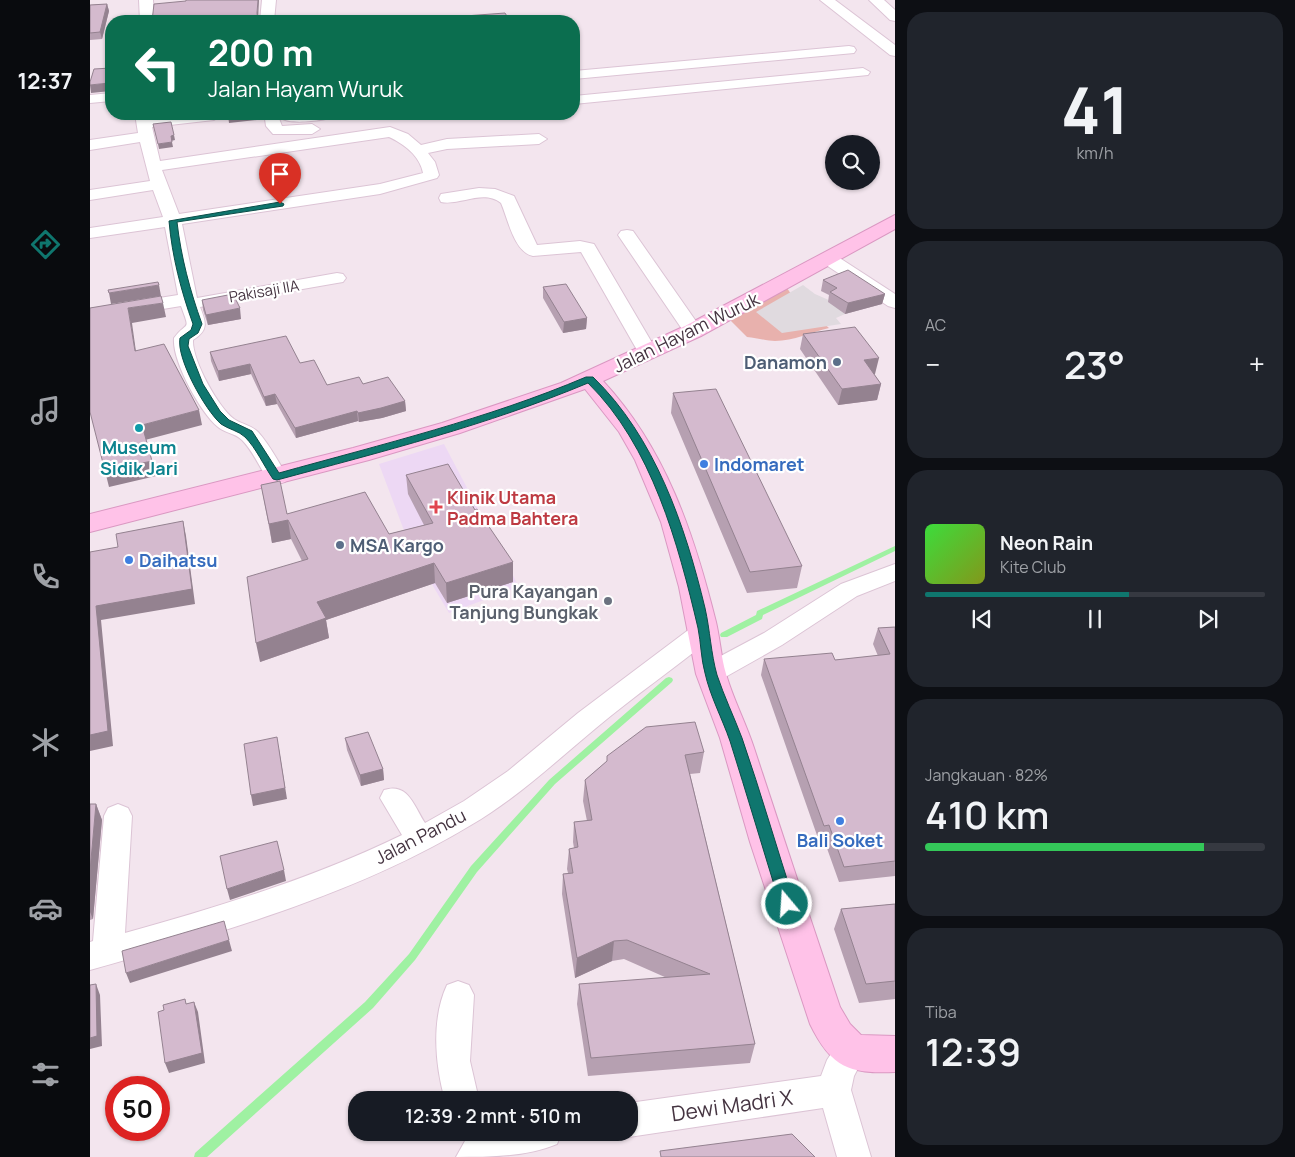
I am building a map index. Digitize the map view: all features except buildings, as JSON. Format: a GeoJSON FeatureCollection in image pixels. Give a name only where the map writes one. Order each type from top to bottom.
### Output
{"type":"FeatureCollection","features":[{"type":"Feature","properties":{"kind":"main road","name":"Jalan Hayam Wuruk"},"geometry":{"type":"LineString","coordinates":[[90,523],[277,477],[460,426],[552,395],[693,331],[894,222]]}},
{"type":"Feature","properties":{"kind":"main road"},"geometry":{"type":"LineString","coordinates":[[589,379],[609,398],[627,422],[647,457],[673,520],[693,582],[711,673],[736,739],[758,816],[823,1012],[838,1039],[851,1051],[867,1056],[895,1054]]}},
{"type":"Feature","properties":{"kind":"street"},"geometry":{"type":"LineString","coordinates":[[146,0],[147,15]]}},
{"type":"Feature","properties":{"kind":"street"},"geometry":{"type":"LineString","coordinates":[[269,15],[273,0]]}},
{"type":"Feature","properties":{"kind":"street"},"geometry":{"type":"LineString","coordinates":[[827,0],[895,52]]}},
{"type":"Feature","properties":{"kind":"street"},"geometry":{"type":"LineString","coordinates":[[876,0],[895,17]]}},
{"type":"Feature","properties":{"kind":"street"},"geometry":{"type":"LineString","coordinates":[[580,74],[848,50]]}},
{"type":"Feature","properties":{"kind":"street"},"geometry":{"type":"LineString","coordinates":[[695,64],[712,85]]}},
{"type":"Feature","properties":{"kind":"street"},"geometry":{"type":"LineString","coordinates":[[580,99],[712,85],[863,72]]}},
{"type":"Feature","properties":{"kind":"street"},"geometry":{"type":"LineString","coordinates":[[90,99],[105,98]]}},
{"type":"Feature","properties":{"kind":"street"},"geometry":{"type":"LineString","coordinates":[[90,145],[144,125],[179,120]]}},
{"type":"Feature","properties":{"kind":"street"},"geometry":{"type":"LineString","coordinates":[[272,120],[274,126],[282,132],[331,120]]}},
{"type":"Feature","properties":{"kind":"street"},"geometry":{"type":"LineString","coordinates":[[144,125],[156,175],[173,221],[176,244],[189,302],[197,328],[182,342],[198,384],[217,413],[226,422],[248,434],[277,477]]}},
{"type":"Feature","properties":{"kind":"street"},"geometry":{"type":"LineString","coordinates":[[90,195],[156,175],[390,132],[418,150],[431,168],[429,177],[380,189],[90,233]]}},
{"type":"Feature","properties":{"kind":"street"},"geometry":{"type":"LineString","coordinates":[[418,150],[447,144],[539,138]]}},
{"type":"Feature","properties":{"kind":"street"},"geometry":{"type":"LineString","coordinates":[[447,198],[495,192],[504,195],[529,248],[533,251],[580,246],[588,248],[648,353]]}},
{"type":"Feature","properties":{"kind":"street"},"geometry":{"type":"LineString","coordinates":[[627,235],[693,331]]}},
{"type":"Feature","properties":{"kind":"street"},"geometry":{"type":"LineString","coordinates":[[829,258],[895,302]]}},
{"type":"Feature","properties":{"kind":"street","name":"Pakisaji IIA"},"geometry":{"type":"LineString","coordinates":[[90,316],[337,278]]}},
{"type":"Feature","properties":{"kind":"street"},"geometry":{"type":"LineString","coordinates":[[711,673],[773,639],[849,590],[895,572]]}},
{"type":"Feature","properties":{"kind":"street","name":"Jalan Pandu"},"geometry":{"type":"LineString","coordinates":[[99,954],[200,926],[321,882],[386,856],[452,822],[496,795],[537,764],[587,720],[704,632]]}},
{"type":"Feature","properties":{"kind":"street"},"geometry":{"type":"LineString","coordinates":[[394,798],[419,838]]}},
{"type":"Feature","properties":{"kind":"street"},"geometry":{"type":"LineString","coordinates":[[99,954],[118,816]]}},
{"type":"Feature","properties":{"kind":"street"},"geometry":{"type":"LineString","coordinates":[[458,995],[451,1046],[459,1091]]}},
{"type":"Feature","properties":{"kind":"street"},"geometry":{"type":"LineString","coordinates":[[851,1051],[840,1071],[834,1090],[854,1157]]}},
{"type":"Feature","properties":{"kind":"street","name":"Dewi Madri X"},"geometry":{"type":"LineString","coordinates":[[638,1119],[834,1090]]}},
{"type":"Feature","properties":{"kind":"street"},"geometry":{"type":"LineString","coordinates":[[476,1145],[493,1141]]}},
{"type":"Feature","properties":{"kind":"shaded area"},"geometry":{"type":"Polygon","coordinates":[[[803,285],[815,294],[831,301],[845,314],[836,318],[841,324],[782,333],[756,312],[803,285]]]}},
{"type":"Feature","properties":{"kind":"shaded area"},"geometry":{"type":"Polygon","coordinates":[[[787,288],[793,297],[829,328],[789,340],[772,341],[747,337],[729,319],[787,288]]]}},
{"type":"Feature","properties":{"kind":"shaded area","name":"Klinik Utama Padma Bahtera"},"geometry":{"type":"Polygon","coordinates":[[[444,444],[519,587],[449,613],[411,549],[379,464],[444,444]]]}},
{"type":"Feature","properties":{"kind":"waterway"},"geometry":{"type":"LineString","coordinates":[[724,635],[759,617],[760,613],[895,548]]}},
{"type":"Feature","properties":{"kind":"waterway"},"geometry":{"type":"LineString","coordinates":[[199,1157],[369,1005],[412,957],[474,869],[552,782],[669,680]]}},
{"type":"Feature","properties":{"kind":"place","name":"Danamon"},"geometry":{"type":"Point","coordinates":[837,362]}},
{"type":"Feature","properties":{"kind":"place","name":"Museum Sidik Jari"},"geometry":{"type":"Point","coordinates":[139,428]}},
{"type":"Feature","properties":{"kind":"place","name":"Indomaret"},"geometry":{"type":"Point","coordinates":[704,464]}},
{"type":"Feature","properties":{"kind":"place","name":"Klinik Utama Padma Bahtera"},"geometry":{"type":"Point","coordinates":[436,507]}},
{"type":"Feature","properties":{"kind":"place","name":"MSA Kargo"},"geometry":{"type":"Point","coordinates":[340,545]}},
{"type":"Feature","properties":{"kind":"place","name":"Daihatsu"},"geometry":{"type":"Point","coordinates":[129,560]}},
{"type":"Feature","properties":{"kind":"place","name":"Pura Kayangan Tanjung Bungkak"},"geometry":{"type":"Point","coordinates":[608,601]}},
{"type":"Feature","properties":{"kind":"place","name":"Bali Soket"},"geometry":{"type":"Point","coordinates":[840,821]}},
{"type":"Feature","properties":{"kind":"route"},"geometry":{"type":"LineString","coordinates":[[280,204],[173,221],[188,299],[198,324],[195,332],[184,338],[182,342],[198,384],[217,413],[226,422],[248,434],[277,477],[452,428],[552,395],[589,379],[609,398],[627,422],[647,457],[673,520],[693,582],[711,673],[736,739],[758,816],[787,904]]}}]}
